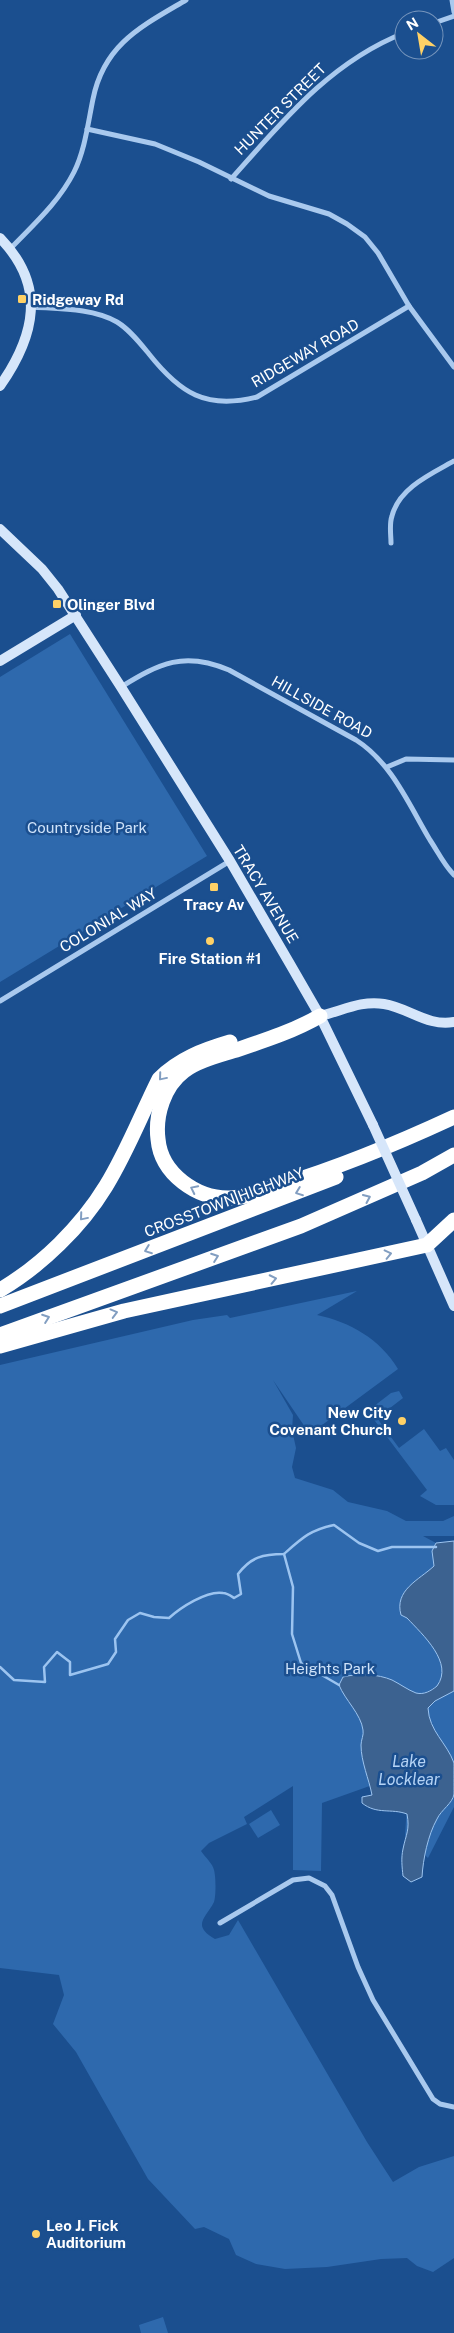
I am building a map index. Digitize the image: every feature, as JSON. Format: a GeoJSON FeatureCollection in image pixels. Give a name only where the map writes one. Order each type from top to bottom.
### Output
{"type":"FeatureCollection","features":[{"type":"Feature","properties":{"kind":"highway"},"geometry":{"type":"LineString","coordinates":[[320,1016],[296,1030],[192,1066],[175,1079],[168,1088],[159,1112],[158,1145],[165,1161],[183,1183],[217,1198],[243,1197],[327,1171],[454,1118]]}},
{"type":"Feature","properties":{"kind":"highway"},"geometry":{"type":"LineString","coordinates":[[0,1290],[24,1274],[62,1241],[95,1203],[116,1168],[159,1079],[169,1069],[191,1054],[320,1016]]}},
{"type":"Feature","properties":{"kind":"highway","name":"CROSSTOWN HIGHWAY"},"geometry":{"type":"LineString","coordinates":[[0,1306],[314,1187],[398,1149],[454,1118]]}},
{"type":"Feature","properties":{"kind":"highway"},"geometry":{"type":"LineString","coordinates":[[0,1335],[300,1226],[422,1173],[454,1155]]}},
{"type":"Feature","properties":{"kind":"highway"},"geometry":{"type":"LineString","coordinates":[[0,1346],[124,1311],[427,1245],[454,1220]]}},
{"type":"Feature","properties":{"kind":"street"},"geometry":{"type":"LineString","coordinates":[[10,249],[62,191],[74,172],[82,151],[98,79],[115,50],[141,27],[186,0]]}},
{"type":"Feature","properties":{"kind":"street"},"geometry":{"type":"LineString","coordinates":[[452,0],[454,12]]}},
{"type":"Feature","properties":{"kind":"street","name":"HUNTER STREET"},"geometry":{"type":"LineString","coordinates":[[231,179],[320,84],[362,53],[394,38]]}},
{"type":"Feature","properties":{"kind":"street"},"geometry":{"type":"LineString","coordinates":[[87,129],[155,144],[199,162],[269,196],[329,214],[347,224],[365,237],[378,254],[409,306],[454,367]]}},
{"type":"Feature","properties":{"kind":"street"},"geometry":{"type":"LineString","coordinates":[[0,238],[10,249],[26,280],[31,307],[28,335],[22,352],[0,386]]}},
{"type":"Feature","properties":{"kind":"street","name":"RIDGEWAY ROAD"},"geometry":{"type":"LineString","coordinates":[[31,307],[87,312],[117,322],[130,332],[175,384],[190,394],[223,402],[257,397],[409,306]]}},
{"type":"Feature","properties":{"kind":"street"},"geometry":{"type":"LineString","coordinates":[[391,544],[391,518],[395,507],[416,483],[454,461]]}},
{"type":"Feature","properties":{"kind":"street","name":"TRACY AVENUE"},"geometry":{"type":"LineString","coordinates":[[0,529],[42,569],[76,615],[230,861],[320,1016],[416,1220],[454,1306]]}},
{"type":"Feature","properties":{"kind":"street"},"geometry":{"type":"LineString","coordinates":[[0,661],[76,615]]}},
{"type":"Feature","properties":{"kind":"street","name":"HILLSIDE ROAD"},"geometry":{"type":"LineString","coordinates":[[121,687],[163,664],[197,660],[214,663],[356,740],[371,749],[387,768],[438,853],[454,875]]}},
{"type":"Feature","properties":{"kind":"street"},"geometry":{"type":"LineString","coordinates":[[387,768],[406,759],[454,760]]}},
{"type":"Feature","properties":{"kind":"street","name":"COLONIAL WAY"},"geometry":{"type":"LineString","coordinates":[[0,1001],[230,861]]}},
{"type":"Feature","properties":{"kind":"street"},"geometry":{"type":"LineString","coordinates":[[320,1016],[359,1003],[383,1004],[403,1008],[420,1018],[441,1025],[454,1022]]}},
{"type":"Feature","properties":{"kind":"street"},"geometry":{"type":"LineString","coordinates":[[220,1923],[293,1880],[309,1878],[326,1886],[337,1907],[358,1967],[390,2029],[433,2099],[440,2104],[454,2107]]}},
{"type":"Feature","properties":{"kind":"green space","name":"Countryside Park"},"geometry":{"type":"Polygon","coordinates":[[[70,634],[207,856],[0,982],[0,677],[70,634]]]}},
{"type":"Feature","properties":{"kind":"green space","name":"Heights Park"},"geometry":{"type":"Polygon","coordinates":[[[357,1291],[317,1315],[341,1322],[363,1333],[391,1358],[398,1369],[314,1431],[305,1427],[273,1380],[293,1415],[292,1430],[296,1448],[292,1467],[295,1478],[333,1490],[348,1502],[387,1511],[406,1521],[443,1521],[454,1516],[454,1536],[423,1536],[436,1543],[435,1546],[454,1547],[454,1807],[428,1858],[405,1836],[409,1772],[322,1803],[321,1871],[293,1870],[293,1786],[244,1817],[247,1824],[209,1843],[201,1851],[211,1863],[216,1886],[214,1902],[204,1917],[202,1925],[204,1930],[215,1939],[229,1935],[238,1920],[367,2142],[393,2182],[419,2167],[454,2156],[454,2258],[433,2272],[417,2266],[407,2258],[381,2259],[327,2267],[285,2269],[256,2264],[236,2255],[229,2239],[204,2227],[195,2229],[148,2179],[76,2052],[53,2024],[64,1995],[59,1975],[0,1968],[0,1365],[193,1320],[227,1315],[230,1318],[357,1291]]]}},
{"type":"Feature","properties":{"kind":"green space"},"geometry":{"type":"Polygon","coordinates":[[[399,1391],[403,1398],[377,1418],[399,1448],[424,1429],[440,1451],[446,1448],[454,1460],[454,1505],[436,1505],[420,1496],[427,1490],[369,1413],[369,1410],[391,1393],[399,1391]]]}},
{"type":"Feature","properties":{"kind":"green space"},"geometry":{"type":"Polygon","coordinates":[[[271,1810],[280,1825],[258,1838],[249,1824],[271,1810]]]}},
{"type":"Feature","properties":{"kind":"green space"},"geometry":{"type":"Polygon","coordinates":[[[163,2317],[168,2333],[141,2333],[139,2325],[163,2317]]]}},
{"type":"Feature","properties":{"kind":"water","name":"Lake Locklear"},"geometry":{"type":"Polygon","coordinates":[[[454,1541],[454,1691],[435,1701],[428,1708],[435,1730],[454,1763],[454,1794],[431,1832],[422,1877],[411,1882],[403,1876],[402,1866],[402,1852],[408,1828],[407,1814],[373,1809],[362,1803],[362,1797],[372,1795],[361,1751],[362,1724],[339,1685],[343,1677],[374,1675],[392,1680],[413,1692],[427,1692],[437,1686],[442,1668],[439,1659],[428,1641],[407,1618],[401,1615],[400,1606],[404,1592],[409,1586],[434,1566],[432,1551],[436,1543],[454,1541]]]}},
{"type":"Feature","properties":{"kind":"waterway"},"geometry":{"type":"LineString","coordinates":[[0,1667],[14,1680],[45,1682],[44,1667],[57,1652],[70,1662],[70,1675],[108,1664],[116,1652],[115,1639],[128,1620],[140,1613],[154,1617],[169,1618],[180,1609],[209,1594],[224,1593],[234,1598],[241,1594],[238,1574],[253,1560],[264,1556],[284,1554],[307,1535],[326,1527],[334,1525],[359,1543],[378,1551],[392,1547],[436,1547]]}},
{"type":"Feature","properties":{"kind":"waterway"},"geometry":{"type":"LineString","coordinates":[[284,1554],[293,1587],[292,1634],[301,1663],[339,1685]]}},
{"type":"Feature","properties":{"kind":"place","name":"Ridgeway Rd"},"geometry":{"type":"Point","coordinates":[22,299]}},
{"type":"Feature","properties":{"kind":"place","name":"Olinger Blvd"},"geometry":{"type":"Point","coordinates":[57,604]}},
{"type":"Feature","properties":{"kind":"place","name":"Tracy Av"},"geometry":{"type":"Point","coordinates":[214,887]}},
{"type":"Feature","properties":{"kind":"place","name":"Fire Station #1"},"geometry":{"type":"Point","coordinates":[210,941]}},
{"type":"Feature","properties":{"kind":"place","name":"New City Covenant Church"},"geometry":{"type":"Point","coordinates":[402,1421]}},
{"type":"Feature","properties":{"kind":"place","name":"Leo J. Fick Auditorium"},"geometry":{"type":"Point","coordinates":[36,2234]}}]}
